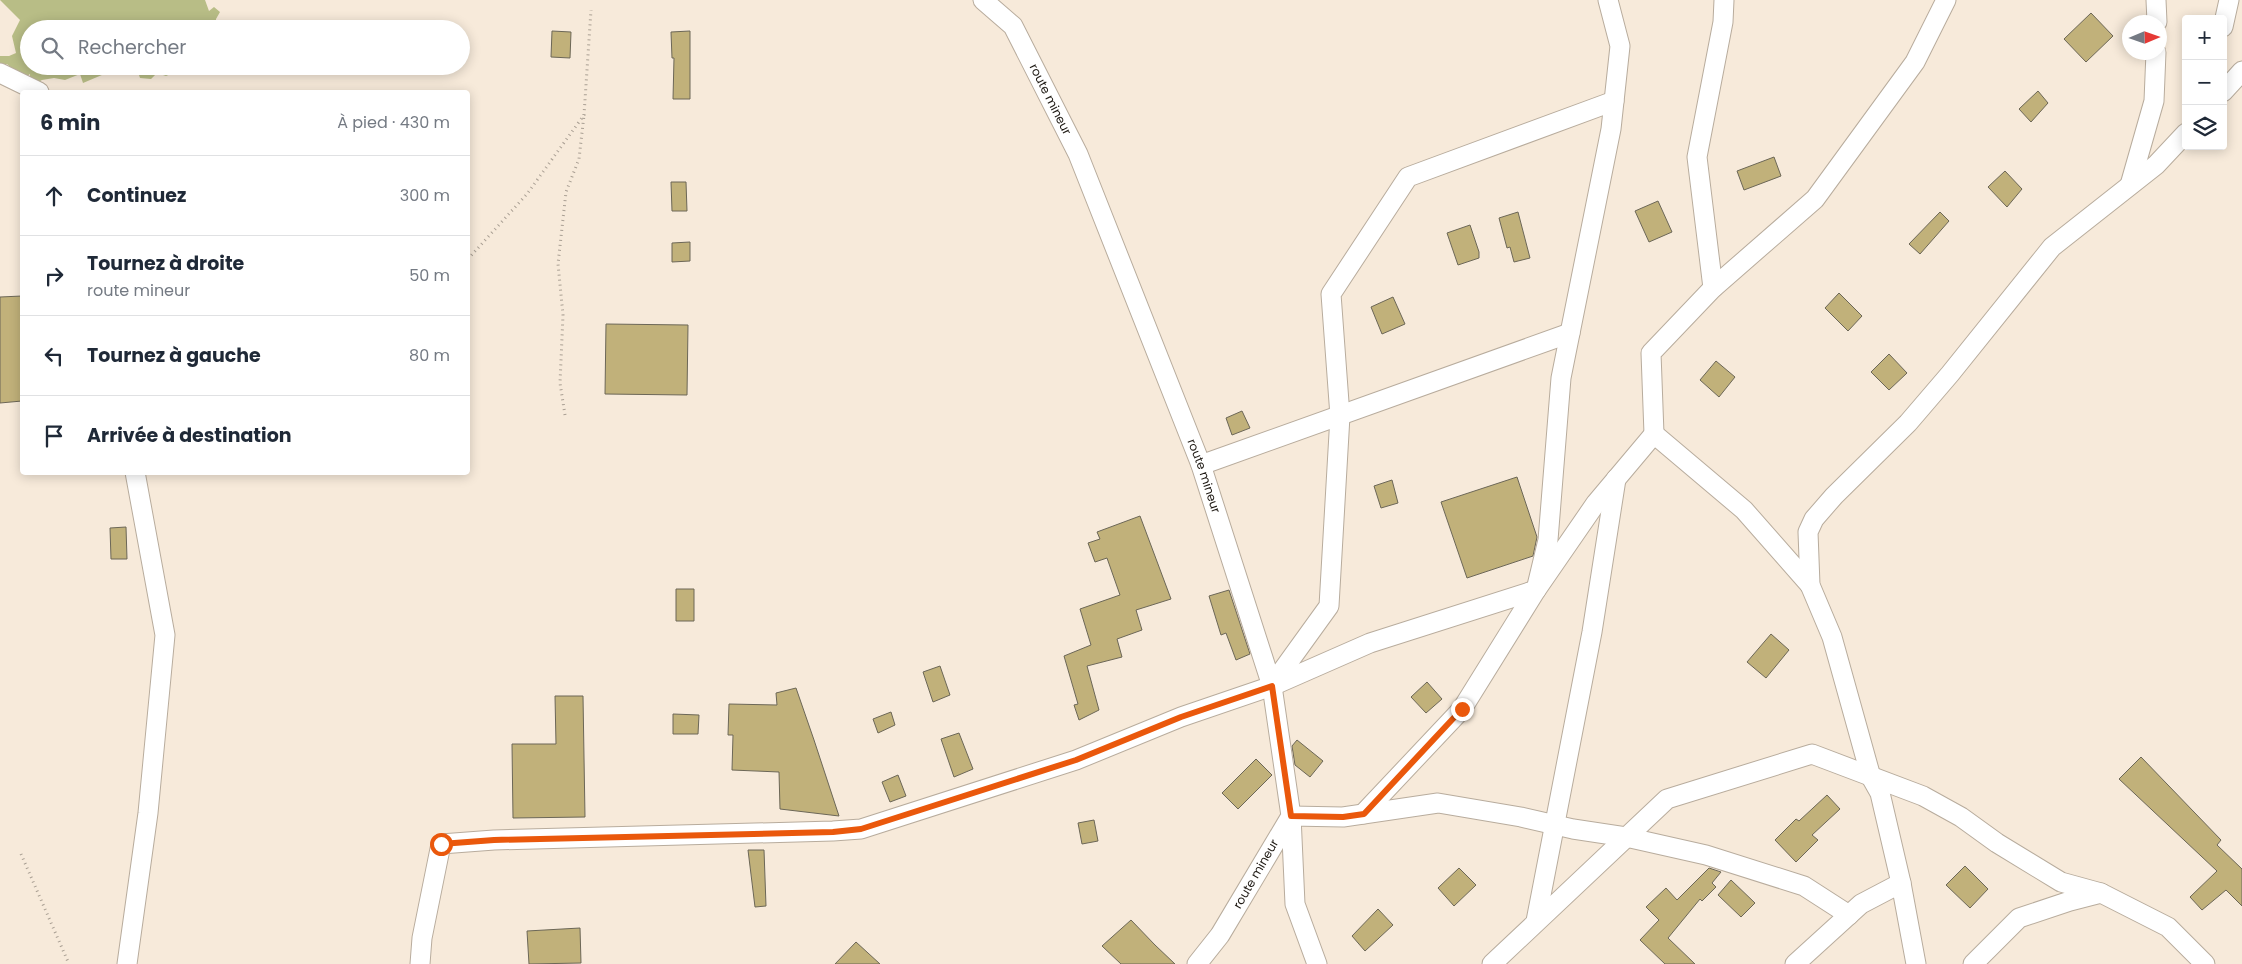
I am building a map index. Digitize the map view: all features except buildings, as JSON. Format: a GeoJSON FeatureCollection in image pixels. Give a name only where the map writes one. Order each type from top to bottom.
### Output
{"type":"FeatureCollection","features":[{"type":"Feature","properties":{"kind":"street","name":"route mineur"},"geometry":{"type":"LineString","coordinates":[[983,0],[1013,26],[1078,154],[1201,465],[1272,686],[1291,816],[1220,935],[1197,964]]}},
{"type":"Feature","properties":{"kind":"street"},"geometry":{"type":"LineString","coordinates":[[1536,590],[1548,540],[1561,378],[1611,130],[1620,46],[1608,0]]}},
{"type":"Feature","properties":{"kind":"street"},"geometry":{"type":"LineString","coordinates":[[1713,288],[1698,156],[1723,22],[1724,0]]}},
{"type":"Feature","properties":{"kind":"street"},"geometry":{"type":"LineString","coordinates":[[1364,814],[1462,709],[1536,590],[1596,503],[1654,434],[1651,353],[1713,288],[1815,199],[1915,62],[1946,0]]}},
{"type":"Feature","properties":{"kind":"street"},"geometry":{"type":"LineString","coordinates":[[2156,0],[2157,15]]}},
{"type":"Feature","properties":{"kind":"street"},"geometry":{"type":"LineString","coordinates":[[2226,15],[2229,0]]}},
{"type":"Feature","properties":{"kind":"street"},"geometry":{"type":"LineString","coordinates":[[2130,185],[2154,101],[2156,60]]}},
{"type":"Feature","properties":{"kind":"street"},"geometry":{"type":"LineString","coordinates":[[2227,88],[2242,71]]}},
{"type":"Feature","properties":{"kind":"street"},"geometry":{"type":"LineString","coordinates":[[0,72],[35,90]]}},
{"type":"Feature","properties":{"kind":"street"},"geometry":{"type":"LineString","coordinates":[[1272,686],[1329,606],[1340,416],[1331,294],[1408,177],[1614,101]]}},
{"type":"Feature","properties":{"kind":"street"},"geometry":{"type":"LineString","coordinates":[[1810,585],[1808,532],[1814,519],[1834,496],[1908,423],[2052,247],[2156,165],[2182,137]]}},
{"type":"Feature","properties":{"kind":"street"},"geometry":{"type":"LineString","coordinates":[[1201,465],[1570,333]]}},
{"type":"Feature","properties":{"kind":"street"},"geometry":{"type":"LineString","coordinates":[[1654,434],[1744,510],[1810,585],[1832,637],[1871,778],[1880,793],[1916,964]]}},
{"type":"Feature","properties":{"kind":"street"},"geometry":{"type":"LineString","coordinates":[[127,964],[148,813],[165,635],[136,475]]}},
{"type":"Feature","properties":{"kind":"street"},"geometry":{"type":"LineString","coordinates":[[1536,921],[1592,632],[1616,480]]}},
{"type":"Feature","properties":{"kind":"street"},"geometry":{"type":"LineString","coordinates":[[420,964],[422,938],[441,844],[494,840],[833,832],[861,829],[1076,760],[1181,717],[1272,686],[1370,644],[1536,590]]}},
{"type":"Feature","properties":{"kind":"street"},"geometry":{"type":"LineString","coordinates":[[1492,964],[1667,799],[1812,754],[1871,778],[1923,796],[1961,817],[1997,843],[2061,882],[2101,894],[2168,927],[2204,964]]}},
{"type":"Feature","properties":{"kind":"street"},"geometry":{"type":"LineString","coordinates":[[1317,964],[1295,904],[1291,816],[1343,817],[1438,803],[1521,817],[1555,826],[1626,837],[1706,855],[1804,886],[1849,915]]}},
{"type":"Feature","properties":{"kind":"street"},"geometry":{"type":"LineString","coordinates":[[1795,964],[1861,904],[1900,883]]}},
{"type":"Feature","properties":{"kind":"street"},"geometry":{"type":"LineString","coordinates":[[1973,964],[2019,918],[2070,901],[2101,894]]}},
{"type":"Feature","properties":{"kind":"path"},"geometry":{"type":"LineString","coordinates":[[565,415],[560,383],[563,315],[558,264],[566,192],[579,158],[584,115],[591,10]]}},
{"type":"Feature","properties":{"kind":"path"},"geometry":{"type":"LineString","coordinates":[[470,257],[528,194],[584,115]]}},
{"type":"Feature","properties":{"kind":"path"},"geometry":{"type":"LineString","coordinates":[[21,854],[69,964]]}},
{"type":"Feature","properties":{"kind":"shaded area"},"geometry":{"type":"Polygon","coordinates":[[[0,0],[205,0],[209,11],[214,7],[220,12],[216,20],[20,20],[0,0]]]}},
{"type":"Feature","properties":{"kind":"shaded area"},"geometry":{"type":"Polygon","coordinates":[[[20,20],[20,75],[29,75],[19,82],[19,75],[7,64],[0,67],[0,56],[9,56],[16,53],[12,36],[20,20]]]}},
{"type":"Feature","properties":{"kind":"shaded area"},"geometry":{"type":"Polygon","coordinates":[[[30,75],[78,75],[65,80],[54,78],[42,80],[30,86],[30,75]]]}},
{"type":"Feature","properties":{"kind":"shaded area"},"geometry":{"type":"Polygon","coordinates":[[[80,75],[102,75],[83,83],[80,75]]]}},
{"type":"Feature","properties":{"kind":"shaded area"},"geometry":{"type":"Polygon","coordinates":[[[139,75],[155,75],[151,79],[140,78],[139,75]]]}},
{"type":"Feature","properties":{"kind":"route"},"geometry":{"type":"LineString","coordinates":[[441,844],[494,840],[833,832],[861,829],[1076,760],[1181,717],[1272,686],[1291,816],[1343,817],[1364,814],[1462,709]]}}]}
